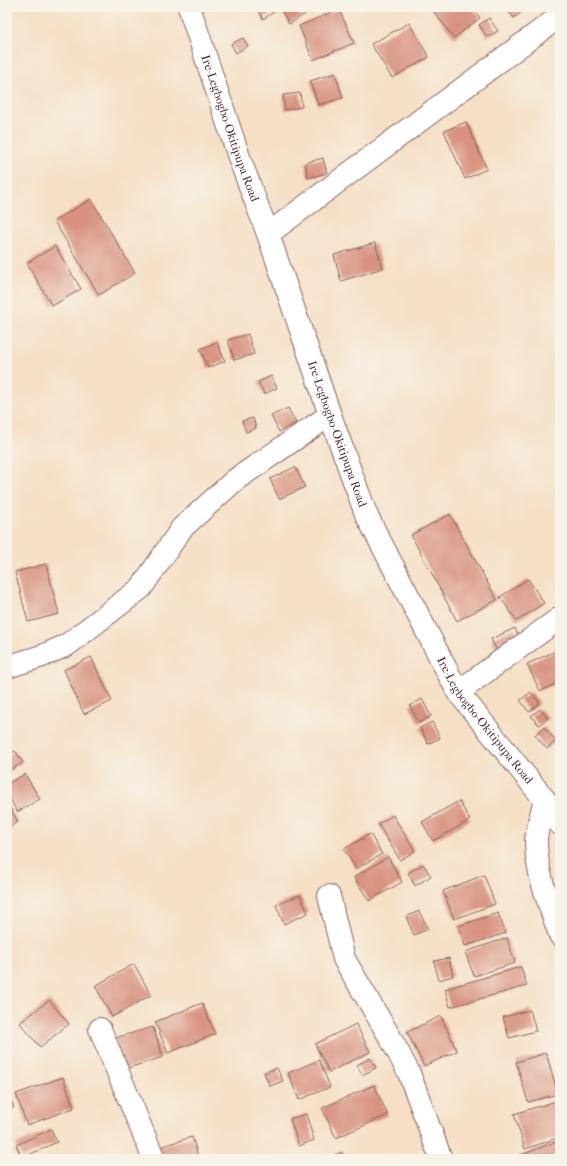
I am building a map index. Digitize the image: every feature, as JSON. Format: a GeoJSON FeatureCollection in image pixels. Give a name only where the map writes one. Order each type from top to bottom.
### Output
{"type":"FeatureCollection","features":[{"type":"Feature","properties":{"kind":"street","name":"Ire-Legbogbo-Okitipupa Road"},"geometry":{"type":"LineString","coordinates":[[190,7],[240,160],[268,234],[330,415],[366,514],[458,692],[545,800],[560,824]]}},
{"type":"Feature","properties":{"kind":"street"},"geometry":{"type":"LineString","coordinates":[[268,234],[560,16]]}},
{"type":"Feature","properties":{"kind":"street"},"geometry":{"type":"LineString","coordinates":[[7,667],[67,646],[141,588],[182,528],[235,480],[330,415]]}},
{"type":"Feature","properties":{"kind":"street"},"geometry":{"type":"LineString","coordinates":[[458,692],[560,618]]}},
{"type":"Feature","properties":{"kind":"street"},"geometry":{"type":"LineString","coordinates":[[545,800],[536,841],[538,860],[545,892],[560,935]]}},
{"type":"Feature","properties":{"kind":"street"},"geometry":{"type":"LineString","coordinates":[[329,896],[344,959],[391,1039],[409,1073],[441,1159]]}},
{"type":"Feature","properties":{"kind":"street"},"geometry":{"type":"LineString","coordinates":[[100,1029],[154,1159]]}},
{"type":"Feature","properties":{"kind":"building"},"geometry":{"type":"Polygon","coordinates":[[[256,7],[316,7],[289,24],[280,8],[263,19],[256,7]]]}},
{"type":"Feature","properties":{"kind":"building"},"geometry":{"type":"Polygon","coordinates":[[[430,7],[472,7],[480,18],[454,38],[430,7]]]}},
{"type":"Feature","properties":{"kind":"building"},"geometry":{"type":"Polygon","coordinates":[[[505,7],[528,7],[514,18],[505,7]]]}},
{"type":"Feature","properties":{"kind":"building"},"geometry":{"type":"Polygon","coordinates":[[[339,9],[354,43],[313,60],[299,26],[339,9]]]}},
{"type":"Feature","properties":{"kind":"building"},"geometry":{"type":"Polygon","coordinates":[[[489,18],[498,31],[487,37],[479,25],[489,18]]]}},
{"type":"Feature","properties":{"kind":"building"},"geometry":{"type":"Polygon","coordinates":[[[409,23],[429,57],[392,78],[371,44],[409,23]]]}},
{"type":"Feature","properties":{"kind":"building"},"geometry":{"type":"Polygon","coordinates":[[[243,38],[248,46],[236,53],[231,44],[243,38]]]}},
{"type":"Feature","properties":{"kind":"building"},"geometry":{"type":"Polygon","coordinates":[[[335,73],[343,98],[318,105],[310,81],[335,73]]]}},
{"type":"Feature","properties":{"kind":"building"},"geometry":{"type":"Polygon","coordinates":[[[300,93],[302,107],[285,110],[283,95],[300,93]]]}},
{"type":"Feature","properties":{"kind":"building"},"geometry":{"type":"Polygon","coordinates":[[[466,122],[487,169],[465,179],[444,131],[466,122]]]}},
{"type":"Feature","properties":{"kind":"building"},"geometry":{"type":"Polygon","coordinates":[[[323,158],[327,173],[308,178],[305,163],[323,158]]]}},
{"type":"Feature","properties":{"kind":"building"},"geometry":{"type":"Polygon","coordinates":[[[91,199],[135,273],[99,295],[54,221],[91,199]]]}},
{"type":"Feature","properties":{"kind":"building"},"geometry":{"type":"Polygon","coordinates":[[[375,243],[383,268],[341,281],[334,255],[375,243]]]}},
{"type":"Feature","properties":{"kind":"building"},"geometry":{"type":"Polygon","coordinates":[[[55,246],[81,289],[52,306],[27,263],[55,246]]]}},
{"type":"Feature","properties":{"kind":"building"},"geometry":{"type":"Polygon","coordinates":[[[248,334],[254,354],[234,360],[228,340],[248,334]]]}},
{"type":"Feature","properties":{"kind":"building"},"geometry":{"type":"Polygon","coordinates":[[[217,342],[225,361],[208,368],[200,349],[217,342]]]}},
{"type":"Feature","properties":{"kind":"building"},"geometry":{"type":"Polygon","coordinates":[[[271,376],[277,388],[264,394],[258,382],[271,376]]]}},
{"type":"Feature","properties":{"kind":"building"},"geometry":{"type":"Polygon","coordinates":[[[288,408],[296,423],[279,432],[271,416],[288,408]]]}},
{"type":"Feature","properties":{"kind":"building"},"geometry":{"type":"Polygon","coordinates":[[[253,418],[256,428],[246,432],[242,421],[253,418]]]}},
{"type":"Feature","properties":{"kind":"building"},"geometry":{"type":"Polygon","coordinates":[[[295,467],[305,487],[279,499],[270,479],[295,467]]]}},
{"type":"Feature","properties":{"kind":"building"},"geometry":{"type":"Polygon","coordinates":[[[450,514],[497,600],[457,621],[411,535],[450,514]]]}},
{"type":"Feature","properties":{"kind":"building"},"geometry":{"type":"Polygon","coordinates":[[[46,564],[59,614],[28,622],[15,572],[46,564]]]}},
{"type":"Feature","properties":{"kind":"building"},"geometry":{"type":"Polygon","coordinates":[[[528,579],[544,603],[517,621],[500,597],[528,579]]]}},
{"type":"Feature","properties":{"kind":"building"},"geometry":{"type":"Polygon","coordinates":[[[515,628],[520,641],[497,651],[491,639],[515,628]]]}},
{"type":"Feature","properties":{"kind":"building"},"geometry":{"type":"Polygon","coordinates":[[[560,649],[560,682],[540,691],[527,664],[560,649]]]}},
{"type":"Feature","properties":{"kind":"building"},"geometry":{"type":"Polygon","coordinates":[[[91,657],[112,701],[84,714],[64,670],[91,657]]]}},
{"type":"Feature","properties":{"kind":"building"},"geometry":{"type":"Polygon","coordinates":[[[531,692],[540,703],[529,712],[520,700],[531,692]]]}},
{"type":"Feature","properties":{"kind":"building"},"geometry":{"type":"Polygon","coordinates":[[[422,699],[431,716],[419,723],[410,706],[422,699]]]}},
{"type":"Feature","properties":{"kind":"building"},"geometry":{"type":"Polygon","coordinates":[[[540,709],[548,718],[539,725],[531,716],[540,709]]]}},
{"type":"Feature","properties":{"kind":"building"},"geometry":{"type":"Polygon","coordinates":[[[432,722],[440,738],[428,744],[420,728],[432,722]]]}},
{"type":"Feature","properties":{"kind":"building"},"geometry":{"type":"Polygon","coordinates":[[[544,727],[556,741],[547,749],[535,735],[544,727]]]}},
{"type":"Feature","properties":{"kind":"building"},"geometry":{"type":"Polygon","coordinates":[[[15,751],[23,762],[11,770],[7,764],[7,757],[15,751]]]}},
{"type":"Feature","properties":{"kind":"building"},"geometry":{"type":"Polygon","coordinates":[[[25,774],[40,799],[17,812],[7,793],[7,784],[25,774]]]}},
{"type":"Feature","properties":{"kind":"building"},"geometry":{"type":"Polygon","coordinates":[[[459,801],[470,820],[433,841],[422,822],[459,801]]]}},
{"type":"Feature","properties":{"kind":"building"},"geometry":{"type":"Polygon","coordinates":[[[7,803],[18,822],[7,828],[7,803]]]}},
{"type":"Feature","properties":{"kind":"building"},"geometry":{"type":"Polygon","coordinates":[[[393,815],[415,851],[400,860],[378,824],[393,815]]]}},
{"type":"Feature","properties":{"kind":"building"},"geometry":{"type":"Polygon","coordinates":[[[370,834],[382,854],[356,869],[344,849],[370,834]]]}},
{"type":"Feature","properties":{"kind":"building"},"geometry":{"type":"Polygon","coordinates":[[[388,857],[402,882],[369,901],[354,877],[388,857]]]}},
{"type":"Feature","properties":{"kind":"building"},"geometry":{"type":"Polygon","coordinates":[[[423,864],[431,876],[415,886],[408,873],[423,864]]]}},
{"type":"Feature","properties":{"kind":"building"},"geometry":{"type":"Polygon","coordinates":[[[484,875],[495,904],[454,919],[443,891],[484,875]]]}},
{"type":"Feature","properties":{"kind":"building"},"geometry":{"type":"Polygon","coordinates":[[[300,895],[308,913],[284,924],[276,905],[300,895]]]}},
{"type":"Feature","properties":{"kind":"building"},"geometry":{"type":"Polygon","coordinates":[[[419,911],[428,929],[414,935],[406,917],[419,911]]]}},
{"type":"Feature","properties":{"kind":"building"},"geometry":{"type":"Polygon","coordinates":[[[498,913],[506,933],[465,946],[458,926],[498,913]]]}},
{"type":"Feature","properties":{"kind":"building"},"geometry":{"type":"Polygon","coordinates":[[[507,938],[515,963],[474,976],[465,952],[507,938]]]}},
{"type":"Feature","properties":{"kind":"building"},"geometry":{"type":"Polygon","coordinates":[[[449,958],[453,976],[439,980],[434,961],[449,958]]]}},
{"type":"Feature","properties":{"kind":"building"},"geometry":{"type":"Polygon","coordinates":[[[134,964],[151,995],[112,1017],[95,986],[134,964]]]}},
{"type":"Feature","properties":{"kind":"building"},"geometry":{"type":"Polygon","coordinates":[[[521,967],[527,986],[450,1007],[445,989],[521,967]]]}},
{"type":"Feature","properties":{"kind":"building"},"geometry":{"type":"Polygon","coordinates":[[[49,1000],[69,1024],[40,1047],[20,1023],[49,1000]]]}},
{"type":"Feature","properties":{"kind":"building"},"geometry":{"type":"Polygon","coordinates":[[[202,1003],[215,1034],[168,1053],[155,1022],[202,1003]]]}},
{"type":"Feature","properties":{"kind":"building"},"geometry":{"type":"Polygon","coordinates":[[[530,1010],[536,1031],[509,1038],[503,1017],[530,1010]]]}},
{"type":"Feature","properties":{"kind":"building"},"geometry":{"type":"Polygon","coordinates":[[[441,1016],[457,1051],[424,1066],[407,1032],[441,1016]]]}},
{"type":"Feature","properties":{"kind":"building"},"geometry":{"type":"Polygon","coordinates":[[[356,1024],[370,1052],[329,1072],[315,1044],[356,1024]]]}},
{"type":"Feature","properties":{"kind":"building"},"geometry":{"type":"Polygon","coordinates":[[[153,1027],[163,1057],[125,1069],[115,1038],[153,1027]]]}},
{"type":"Feature","properties":{"kind":"building"},"geometry":{"type":"Polygon","coordinates":[[[546,1053],[558,1094],[528,1102],[516,1062],[546,1053]]]}},
{"type":"Feature","properties":{"kind":"building"},"geometry":{"type":"Polygon","coordinates":[[[370,1058],[376,1068],[362,1075],[357,1065],[370,1058]]]}},
{"type":"Feature","properties":{"kind":"building"},"geometry":{"type":"Polygon","coordinates":[[[319,1060],[330,1087],[299,1100],[288,1073],[319,1060]]]}},
{"type":"Feature","properties":{"kind":"building"},"geometry":{"type":"Polygon","coordinates":[[[277,1068],[283,1081],[270,1086],[264,1073],[277,1068]]]}},
{"type":"Feature","properties":{"kind":"building"},"geometry":{"type":"Polygon","coordinates":[[[63,1077],[74,1108],[27,1125],[16,1094],[63,1077]]]}},
{"type":"Feature","properties":{"kind":"building"},"geometry":{"type":"Polygon","coordinates":[[[374,1085],[388,1115],[336,1138],[322,1108],[374,1085]]]}},
{"type":"Feature","properties":{"kind":"building"},"geometry":{"type":"Polygon","coordinates":[[[7,1092],[14,1107],[7,1111],[7,1092]]]}},
{"type":"Feature","properties":{"kind":"building"},"geometry":{"type":"Polygon","coordinates":[[[556,1101],[560,1112],[560,1137],[525,1149],[514,1114],[556,1101]]]}},
{"type":"Feature","properties":{"kind":"building"},"geometry":{"type":"Polygon","coordinates":[[[306,1114],[314,1140],[299,1146],[290,1119],[306,1114]]]}},
{"type":"Feature","properties":{"kind":"building"},"geometry":{"type":"Polygon","coordinates":[[[51,1129],[57,1142],[22,1158],[16,1145],[51,1129]]]}},
{"type":"Feature","properties":{"kind":"building"},"geometry":{"type":"Polygon","coordinates":[[[192,1137],[199,1159],[160,1159],[156,1148],[192,1137]]]}},
{"type":"Feature","properties":{"kind":"building"},"geometry":{"type":"Polygon","coordinates":[[[560,1140],[560,1159],[520,1159],[519,1156],[560,1140]]]}},
{"type":"Feature","properties":{"kind":"building"},"geometry":{"type":"Polygon","coordinates":[[[342,1152],[345,1159],[324,1159],[342,1152]]]}}]}
